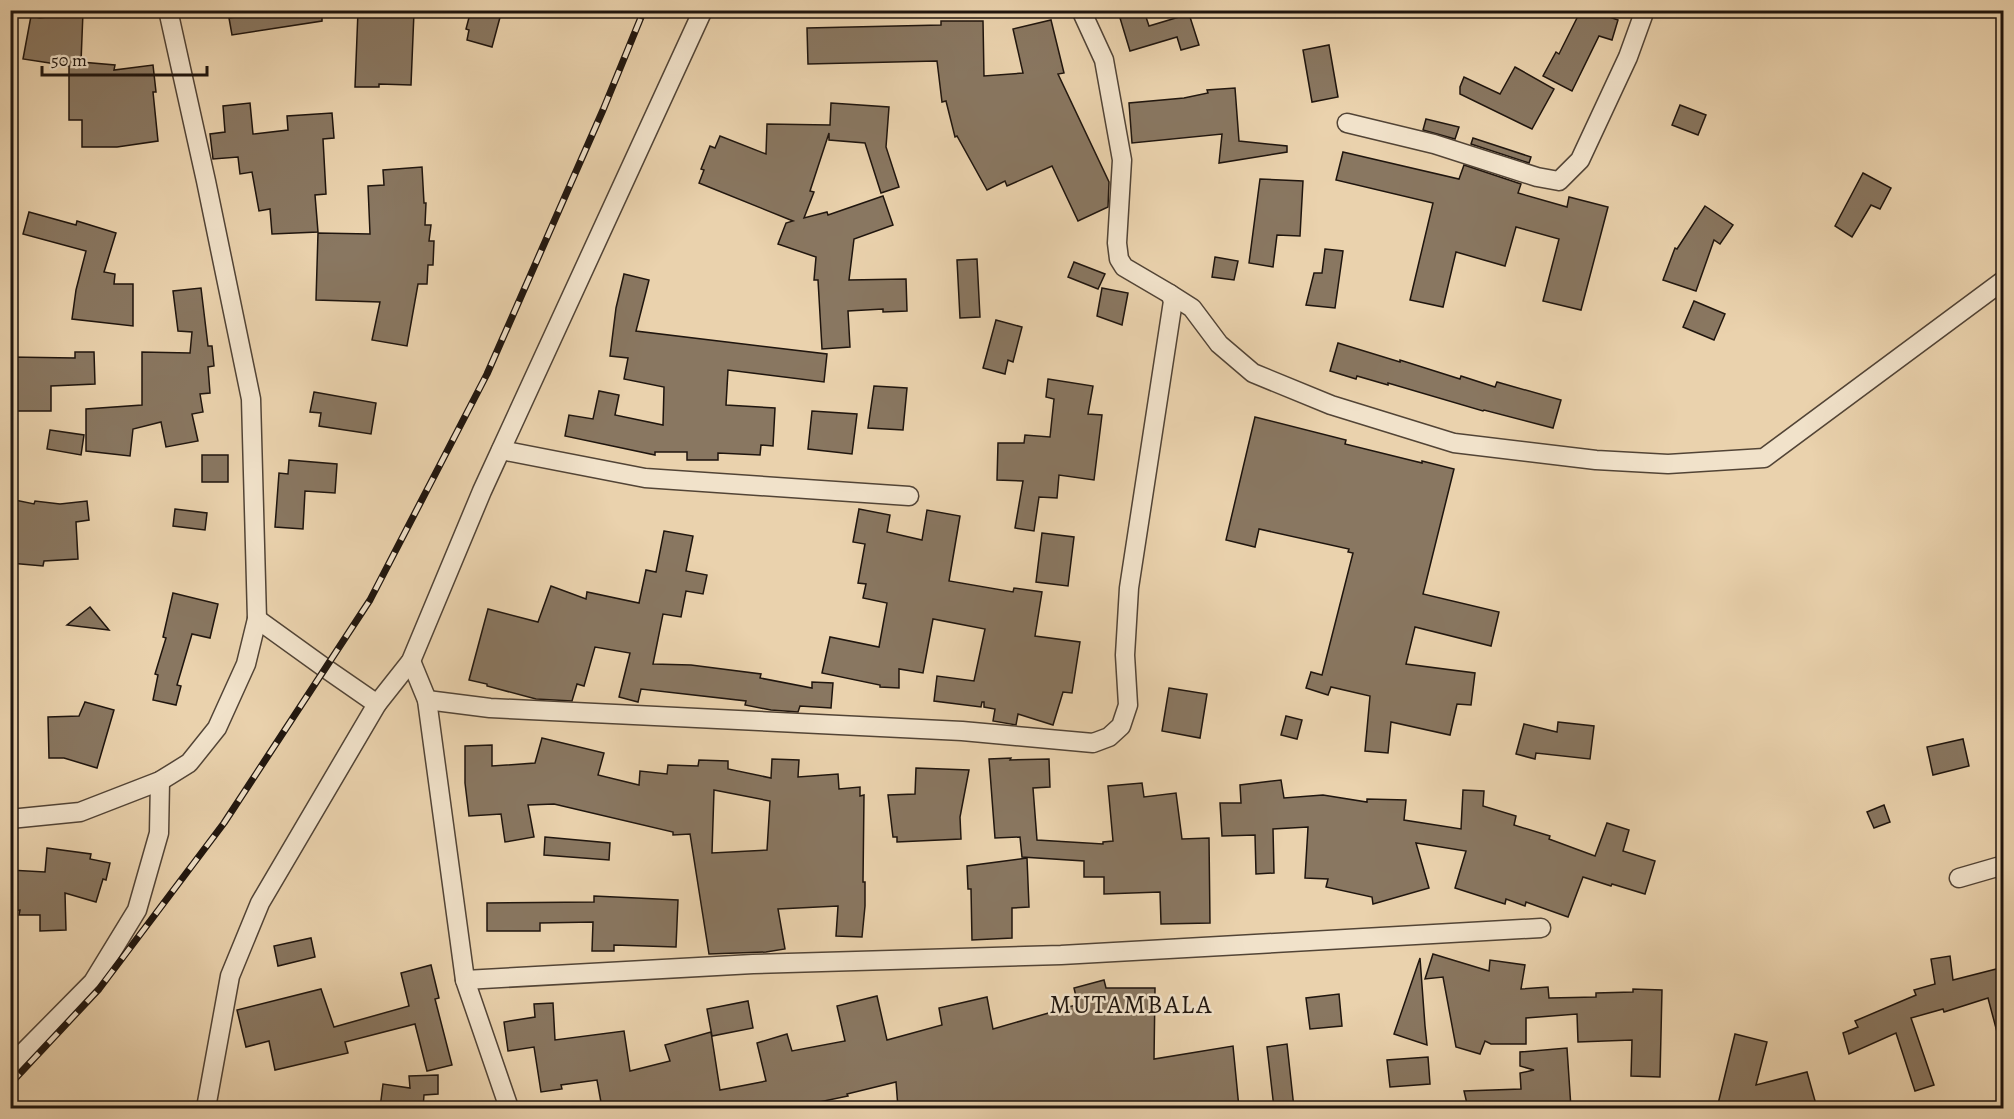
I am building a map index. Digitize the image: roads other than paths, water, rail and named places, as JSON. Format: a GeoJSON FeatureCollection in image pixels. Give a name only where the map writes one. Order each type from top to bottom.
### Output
{"type":"FeatureCollection","features":[{"type":"Feature","properties":{"kind":"street"},"geometry":{"type":"LineString","coordinates":[[10,819],[80,812],[160,781],[189,763],[217,728],[246,664],[257,619],[251,399],[168,10]]}},
{"type":"Feature","properties":{"kind":"street"},"geometry":{"type":"LineString","coordinates":[[206,1108],[230,976],[260,903],[377,704],[411,661],[482,491],[702,10]]}},
{"type":"Feature","properties":{"kind":"street"},"geometry":{"type":"LineString","coordinates":[[1081,10],[1104,60],[1122,160],[1117,243],[1119,259],[1124,267],[1192,308],[1219,344],[1253,373],[1331,405],[1454,444],[1596,460],[1668,464],[1764,458],[2004,280]]}},
{"type":"Feature","properties":{"kind":"street"},"geometry":{"type":"LineString","coordinates":[[1347,123],[1434,144],[1537,177],[1559,181],[1580,160],[1629,57],[1645,10]]}},
{"type":"Feature","properties":{"kind":"street"},"geometry":{"type":"LineString","coordinates":[[427,700],[490,708],[962,730],[1093,743],[1109,737],[1121,726],[1128,705],[1125,655],[1129,588],[1173,302],[1170,294]]}},
{"type":"Feature","properties":{"kind":"street"},"geometry":{"type":"LineString","coordinates":[[501,450],[645,478],[909,496]]}},
{"type":"Feature","properties":{"kind":"street"},"geometry":{"type":"LineString","coordinates":[[257,619],[377,704]]}},
{"type":"Feature","properties":{"kind":"street"},"geometry":{"type":"LineString","coordinates":[[411,661],[427,700],[465,980],[509,1108]]}},
{"type":"Feature","properties":{"kind":"street"},"geometry":{"type":"LineString","coordinates":[[10,1066],[93,982],[137,910],[159,833],[160,781]]}},
{"type":"Feature","properties":{"kind":"street"},"geometry":{"type":"LineString","coordinates":[[1959,878],[2004,865]]}},
{"type":"Feature","properties":{"kind":"street"},"geometry":{"type":"LineString","coordinates":[[465,980],[753,964],[1061,956],[1541,928]]}},
{"type":"Feature","properties":{"kind":"railway"},"geometry":{"type":"LineString","coordinates":[[10,1084],[99,989],[224,823],[370,600],[487,374],[603,110],[644,10]]}},
{"type":"Feature","properties":{"kind":"district","name":"MUTAMBALA"},"geometry":{"type":"Point","coordinates":[1131,1004]}}]}
